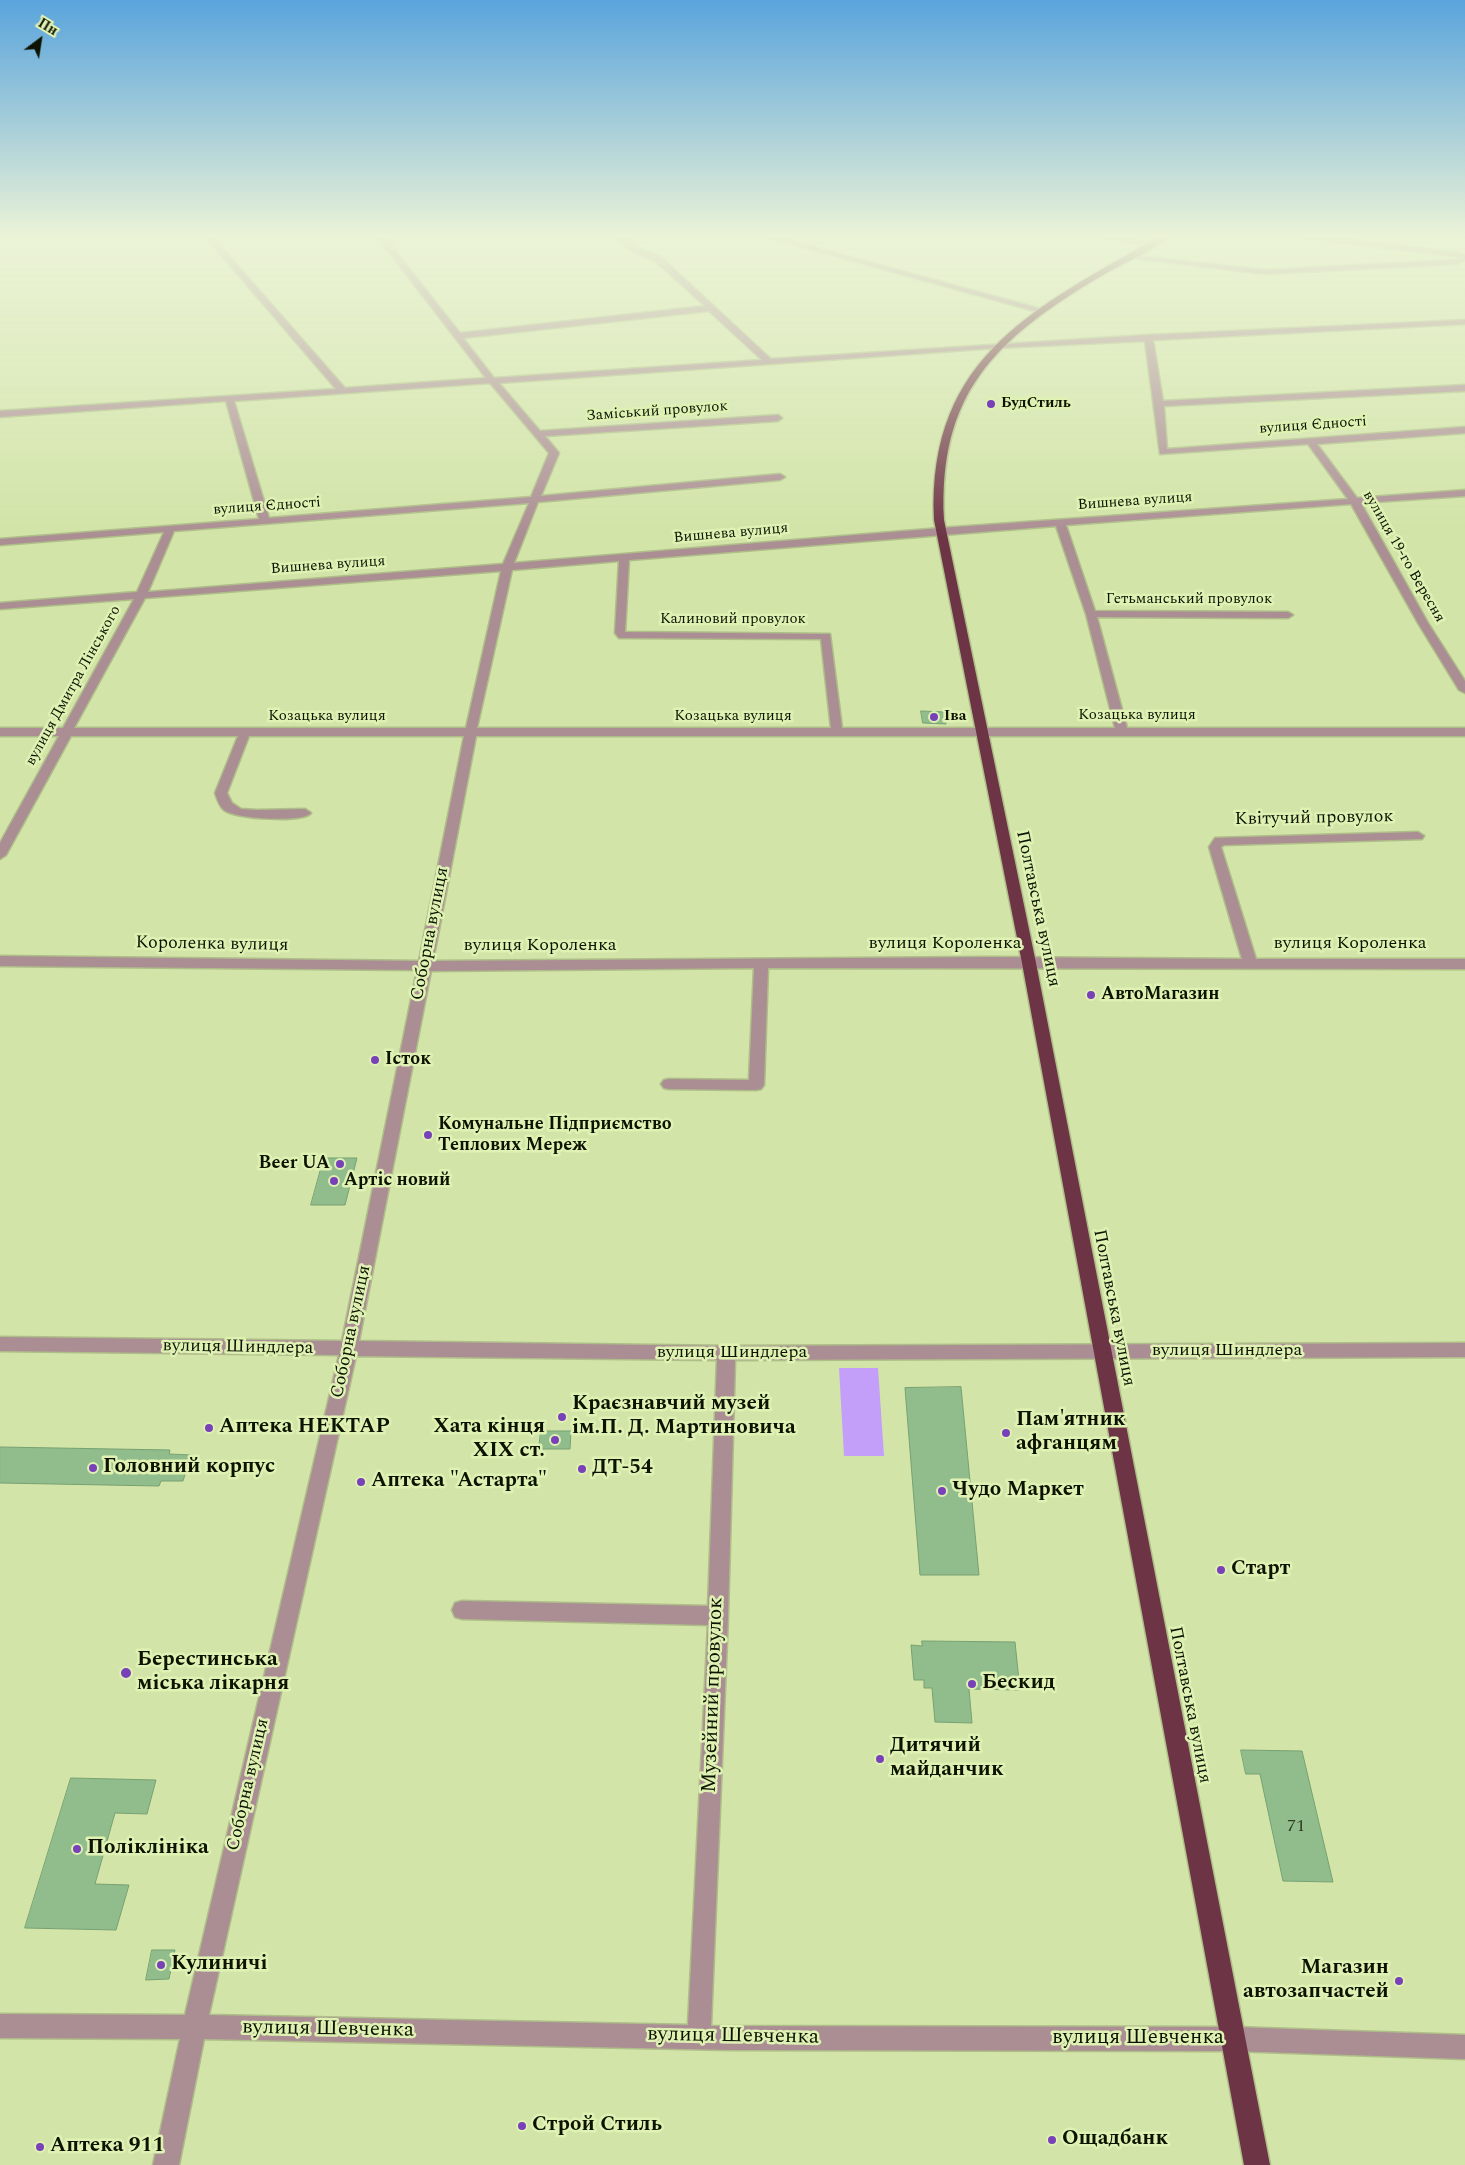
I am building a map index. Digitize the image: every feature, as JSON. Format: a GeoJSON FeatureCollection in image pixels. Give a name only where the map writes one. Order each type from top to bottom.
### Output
{"type":"FeatureCollection","features":[{"type":"Feature","properties":{"kind":"highway","name":"Полтавська вулиця"},"geometry":{"type":"LineString","coordinates":[[1010,335],[997,346],[976,373],[961,399],[946,434],[940,457],[938,482],[941,531],[980,732],[1029,963],[1101,1351],[1257,2165]]}},
{"type":"Feature","properties":{"kind":"street"},"geometry":{"type":"LineString","coordinates":[[294,335],[343,391]]}},
{"type":"Feature","properties":{"kind":"street"},"geometry":{"type":"LineString","coordinates":[[458,336],[467,335]]}},
{"type":"Feature","properties":{"kind":"street"},"geometry":{"type":"LineString","coordinates":[[740,335],[768,361]]}},
{"type":"Feature","properties":{"kind":"street"},"geometry":{"type":"LineString","coordinates":[[0,414],[768,361],[1190,335]]}},
{"type":"Feature","properties":{"kind":"street"},"geometry":{"type":"LineString","coordinates":[[458,336],[491,380],[538,434]]}},
{"type":"Feature","properties":{"kind":"street"},"geometry":{"type":"LineString","coordinates":[[1148,337],[1159,404],[1465,388]]}},
{"type":"Feature","properties":{"kind":"street"},"geometry":{"type":"LineString","coordinates":[[230,398],[265,522]]}},
{"type":"Feature","properties":{"kind":"street","name":"вулиця Єдності"},"geometry":{"type":"LineString","coordinates":[[1159,404],[1163,452],[1465,430]]}},
{"type":"Feature","properties":{"kind":"street","name":"Заміський провулок"},"geometry":{"type":"LineString","coordinates":[[538,434],[778,418]]}},
{"type":"Feature","properties":{"kind":"street","name":"Соборна вулиця"},"geometry":{"type":"LineString","coordinates":[[166,2165],[194,2027],[350,1350],[424,966],[471,732],[507,568],[554,453],[538,434]]}},
{"type":"Feature","properties":{"kind":"street","name":"вулиця 19-го Вересня"},"geometry":{"type":"LineString","coordinates":[[1311,442],[1355,502],[1423,623],[1465,690]]}},
{"type":"Feature","properties":{"kind":"street","name":"вулиця Єдності"},"geometry":{"type":"LineString","coordinates":[[0,542],[536,500],[780,477]]}},
{"type":"Feature","properties":{"kind":"street","name":"Вишнева вулиця"},"geometry":{"type":"LineString","coordinates":[[0,606],[507,568],[941,531],[1465,493]]}},
{"type":"Feature","properties":{"kind":"street","name":"Гетьманський провулок"},"geometry":{"type":"LineString","coordinates":[[1060,523],[1091,614],[1122,731]]}},
{"type":"Feature","properties":{"kind":"street","name":"вулиця Дмитра Лінського"},"geometry":{"type":"LineString","coordinates":[[0,855],[141,595],[170,529]]}},
{"type":"Feature","properties":{"kind":"street","name":"Калиновий провулок"},"geometry":{"type":"LineString","coordinates":[[624,558],[620,633],[624,636],[826,636],[837,732]]}},
{"type":"Feature","properties":{"kind":"street","name":"Гетьманський провулок"},"geometry":{"type":"LineString","coordinates":[[1091,614],[1288,615]]}},
{"type":"Feature","properties":{"kind":"street","name":"Козацька вулиця"},"geometry":{"type":"LineString","coordinates":[[0,732],[1465,732]]}},
{"type":"Feature","properties":{"kind":"street"},"geometry":{"type":"LineString","coordinates":[[245,732],[221,793],[224,802],[230,809],[248,813],[305,813]]}},
{"type":"Feature","properties":{"kind":"street","name":"Квітучий провулок"},"geometry":{"type":"LineString","coordinates":[[1250,962],[1215,847],[1220,841],[1418,836]]}},
{"type":"Feature","properties":{"kind":"street","name":"Короленка вулиця"},"geometry":{"type":"LineString","coordinates":[[0,961],[424,966]]}},
{"type":"Feature","properties":{"kind":"street","name":"вулиця Короленка"},"geometry":{"type":"LineString","coordinates":[[424,966],[1250,962],[1465,964]]}},
{"type":"Feature","properties":{"kind":"street"},"geometry":{"type":"LineString","coordinates":[[669,1084],[756,1085],[761,964]]}},
{"type":"Feature","properties":{"kind":"street","name":"вулиця Шиндлера"},"geometry":{"type":"LineString","coordinates":[[0,1344],[350,1350],[726,1353],[1465,1350]]}},
{"type":"Feature","properties":{"kind":"street","name":"Музейний провулок"},"geometry":{"type":"LineString","coordinates":[[699,2038],[718,1616],[726,1353]]}},
{"type":"Feature","properties":{"kind":"street"},"geometry":{"type":"LineString","coordinates":[[462,1610],[718,1616]]}},
{"type":"Feature","properties":{"kind":"street","name":"вулиця Шевченка"},"geometry":{"type":"LineString","coordinates":[[0,2026],[194,2027],[699,2038],[1233,2039],[1465,2048]]}},
{"type":"Feature","properties":{"kind":"shaded area"},"geometry":{"type":"Polygon","coordinates":[[[839,1368],[878,1368],[884,1456],[844,1456],[839,1368]]]}},
{"type":"Feature","properties":{"kind":"building","name":"Іва"},"geometry":{"type":"Polygon","coordinates":[[[921,711],[945,712],[946,724],[923,723],[921,711]]]}},
{"type":"Feature","properties":{"kind":"building","name":"Артіс новий"},"geometry":{"type":"Polygon","coordinates":[[[324,1158],[357,1158],[345,1205],[311,1205],[324,1158]]]}},
{"type":"Feature","properties":{"kind":"building","name":"Чудо Маркет"},"geometry":{"type":"Polygon","coordinates":[[[961,1387],[979,1575],[920,1575],[905,1388],[961,1387]]]}},
{"type":"Feature","properties":{"kind":"building","name":"Хата кінця XIX ст."},"geometry":{"type":"Polygon","coordinates":[[[541,1431],[571,1431],[570,1449],[539,1449],[541,1431]]]}},
{"type":"Feature","properties":{"kind":"building","name":"Головний корпус"},"geometry":{"type":"Polygon","coordinates":[[[0,1447],[170,1450],[169,1454],[191,1455],[183,1481],[161,1481],[159,1486],[0,1483],[0,1447]]]}},
{"type":"Feature","properties":{"kind":"building","name":"Бескид"},"geometry":{"type":"Polygon","coordinates":[[[922,1641],[1015,1642],[1020,1690],[969,1689],[972,1723],[935,1722],[932,1688],[924,1688],[924,1680],[914,1680],[911,1645],[922,1646],[922,1641]]]}},
{"type":"Feature","properties":{"kind":"building"},"geometry":{"type":"Polygon","coordinates":[[[1241,1750],[1302,1751],[1333,1882],[1283,1881],[1260,1774],[1246,1774],[1241,1750]]]}},
{"type":"Feature","properties":{"kind":"building","name":"Поліклініка"},"geometry":{"type":"Polygon","coordinates":[[[71,1778],[156,1780],[147,1814],[115,1813],[95,1884],[129,1885],[116,1930],[25,1928],[71,1778]]]}},
{"type":"Feature","properties":{"kind":"building","name":"Кулиничі"},"geometry":{"type":"Polygon","coordinates":[[[152,1950],[175,1950],[169,1979],[146,1980],[152,1950]]]}},
{"type":"Feature","properties":{"kind":"place","name":"БудСтиль"},"geometry":{"type":"Point","coordinates":[991,404]}},
{"type":"Feature","properties":{"kind":"place","name":"Іва"},"geometry":{"type":"Point","coordinates":[934,717]}},
{"type":"Feature","properties":{"kind":"place","name":"АвтоМагазин"},"geometry":{"type":"Point","coordinates":[1091,995]}},
{"type":"Feature","properties":{"kind":"place","name":"Істок"},"geometry":{"type":"Point","coordinates":[375,1060]}},
{"type":"Feature","properties":{"kind":"place","name":"Комунальне Підприємство Теплових Мереж"},"geometry":{"type":"Point","coordinates":[428,1135]}},
{"type":"Feature","properties":{"kind":"place","name":"Beer UA"},"geometry":{"type":"Point","coordinates":[340,1164]}},
{"type":"Feature","properties":{"kind":"place","name":"Артіс новий"},"geometry":{"type":"Point","coordinates":[334,1181]}},
{"type":"Feature","properties":{"kind":"place","name":"Краєзнавчий музей ім.П. Д. Мартиновича"},"geometry":{"type":"Point","coordinates":[562,1417]}},
{"type":"Feature","properties":{"kind":"place","name":"Аптека НЕКТАР"},"geometry":{"type":"Point","coordinates":[209,1428]}},
{"type":"Feature","properties":{"kind":"place","name":"Пам'ятник афганцям"},"geometry":{"type":"Point","coordinates":[1006,1433]}},
{"type":"Feature","properties":{"kind":"place","name":"Хата кінця XIX ст."},"geometry":{"type":"Point","coordinates":[555,1440]}},
{"type":"Feature","properties":{"kind":"place","name":"Головний корпус"},"geometry":{"type":"Point","coordinates":[93,1468]}},
{"type":"Feature","properties":{"kind":"place","name":"ДТ-54"},"geometry":{"type":"Point","coordinates":[582,1469]}},
{"type":"Feature","properties":{"kind":"place","name":"Аптека \"Астарта\""},"geometry":{"type":"Point","coordinates":[361,1482]}},
{"type":"Feature","properties":{"kind":"place","name":"Чудо Маркет"},"geometry":{"type":"Point","coordinates":[942,1491]}},
{"type":"Feature","properties":{"kind":"place","name":"Старт"},"geometry":{"type":"Point","coordinates":[1221,1570]}},
{"type":"Feature","properties":{"kind":"place","name":"Берестинська міська лікарня"},"geometry":{"type":"Point","coordinates":[126,1673]}},
{"type":"Feature","properties":{"kind":"place","name":"Бескид"},"geometry":{"type":"Point","coordinates":[972,1684]}},
{"type":"Feature","properties":{"kind":"place","name":"Дитячий майданчик"},"geometry":{"type":"Point","coordinates":[880,1759]}},
{"type":"Feature","properties":{"kind":"place","name":"Поліклініка"},"geometry":{"type":"Point","coordinates":[77,1849]}},
{"type":"Feature","properties":{"kind":"place","name":"Кулиничі"},"geometry":{"type":"Point","coordinates":[161,1965]}},
{"type":"Feature","properties":{"kind":"place","name":"Магазин автозапчастей"},"geometry":{"type":"Point","coordinates":[1399,1981]}},
{"type":"Feature","properties":{"kind":"place","name":"Строй Стиль"},"geometry":{"type":"Point","coordinates":[522,2126]}},
{"type":"Feature","properties":{"kind":"place","name":"Ощадбанк"},"geometry":{"type":"Point","coordinates":[1052,2140]}},
{"type":"Feature","properties":{"kind":"place","name":"Аптека 911"},"geometry":{"type":"Point","coordinates":[40,2147]}}]}
